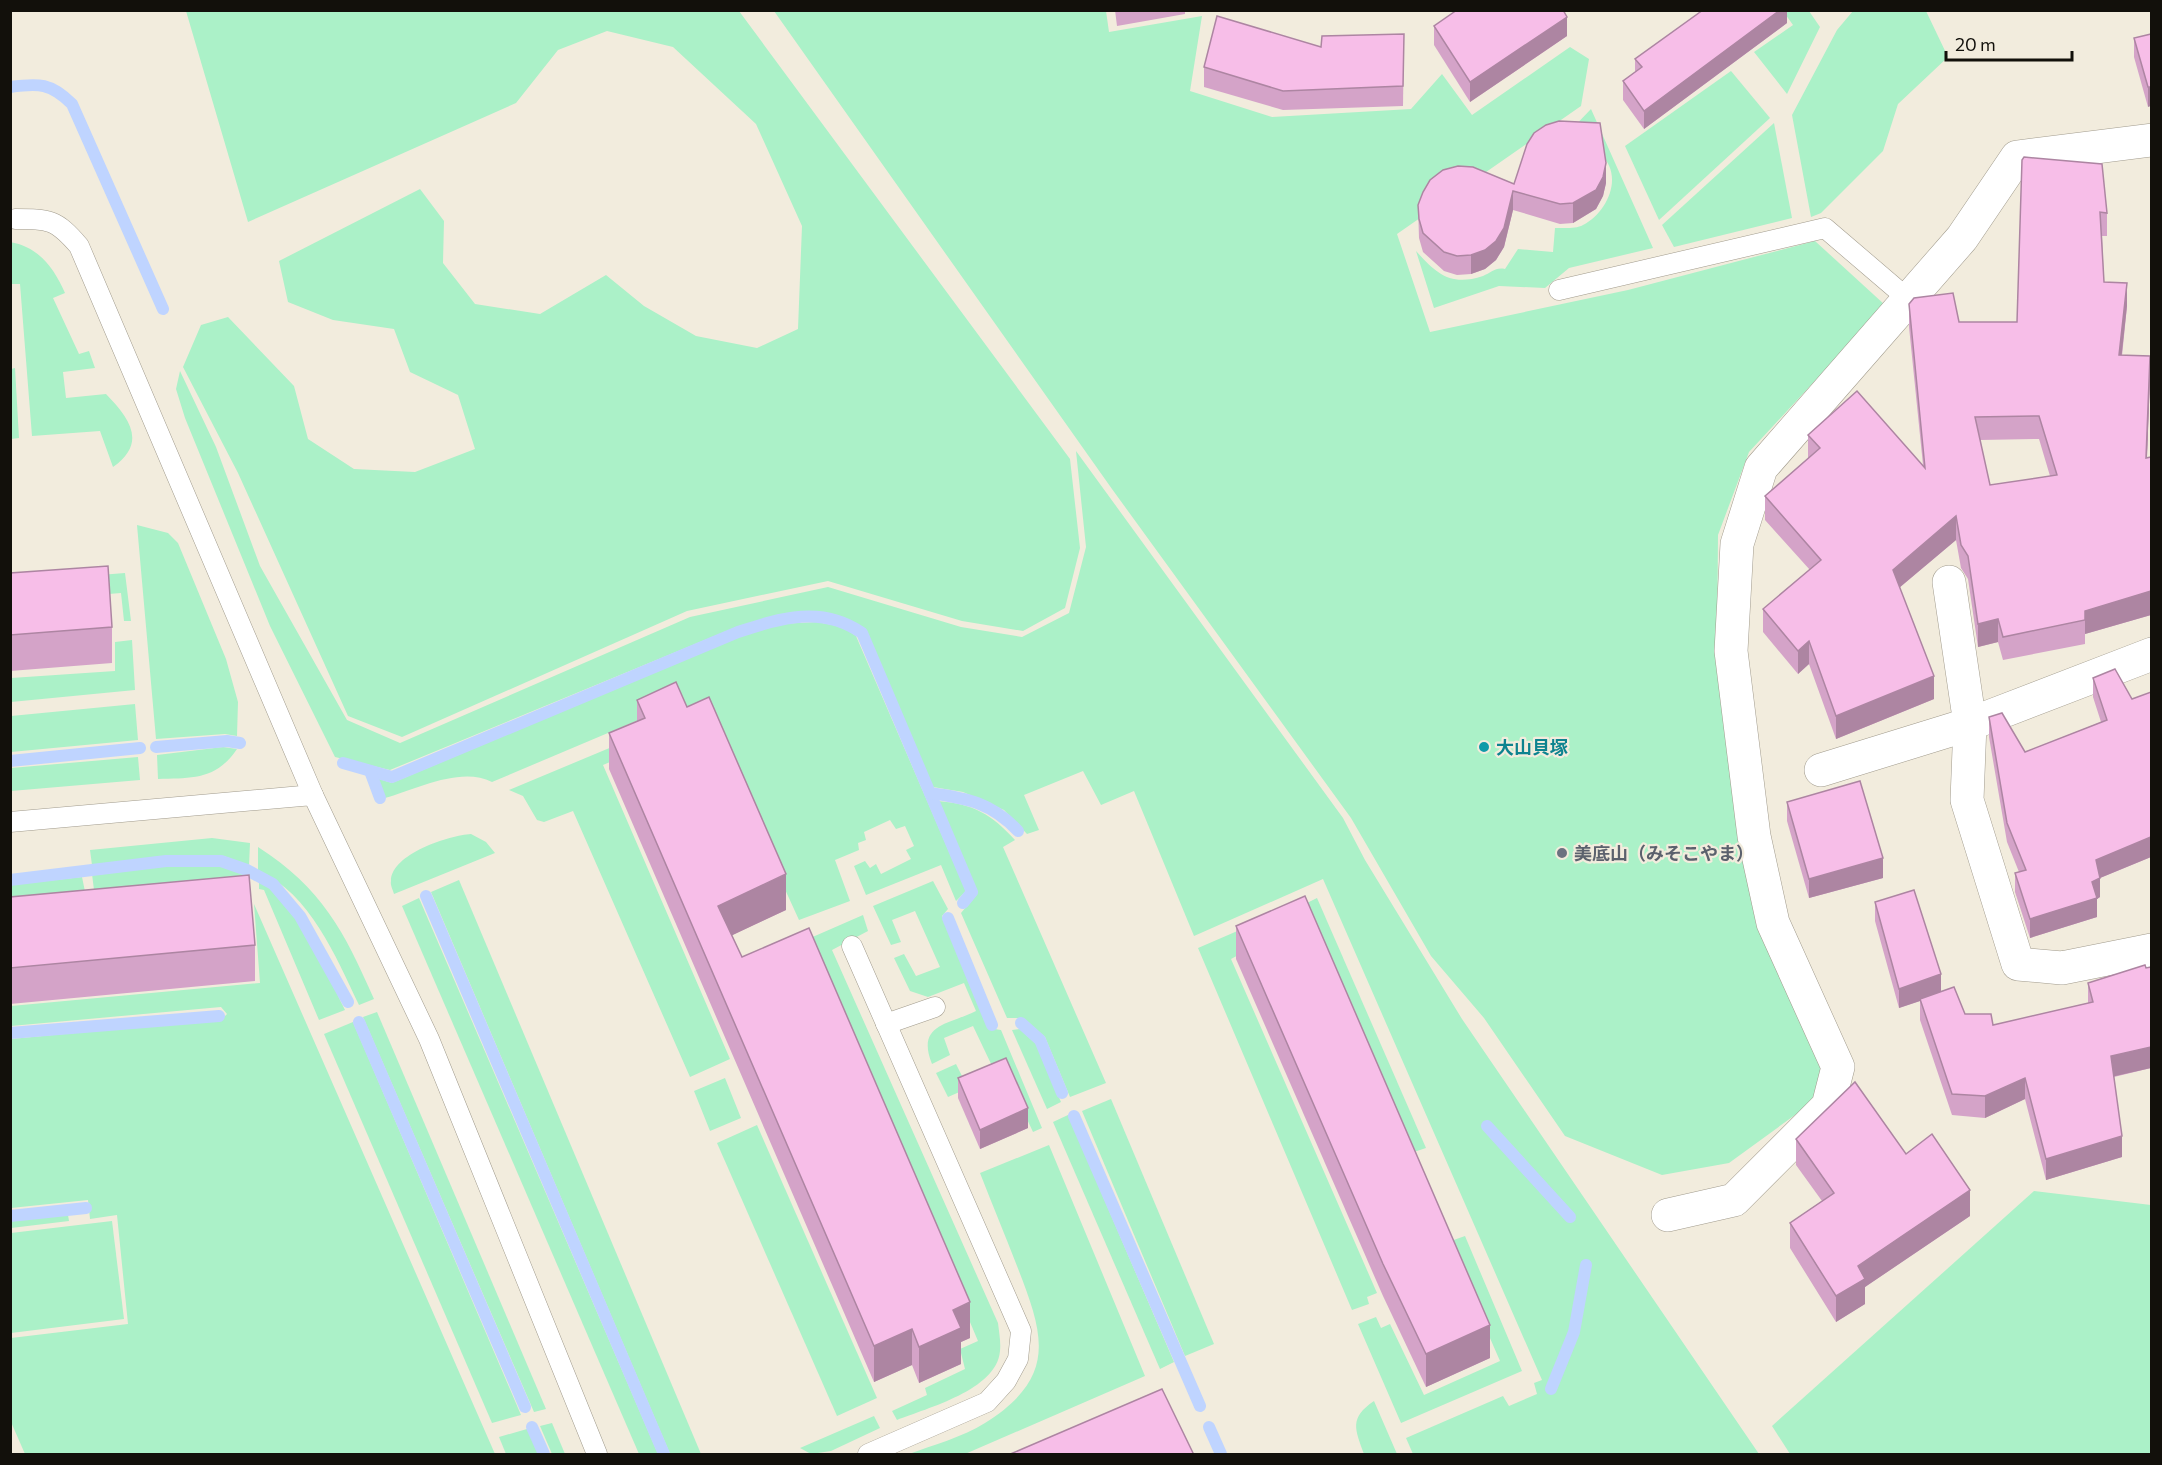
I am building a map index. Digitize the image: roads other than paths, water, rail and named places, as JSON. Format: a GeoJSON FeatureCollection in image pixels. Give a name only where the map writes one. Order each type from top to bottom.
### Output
{"type":"FeatureCollection","features":[{"type":"Feature","properties":{"kind":"street"},"geometry":{"type":"LineString","coordinates":[[1668,1215],[1734,1200],[1828,1106],[1838,1067],[1773,923],[1754,836],[1731,651],[1737,544],[1761,468],[1962,238],[2017,157],[2151,141]]}},
{"type":"Feature","properties":{"kind":"street"},"geometry":{"type":"LineString","coordinates":[[1949,582],[1970,724],[1967,800],[2018,964],[2062,968],[2151,950]]}},
{"type":"Feature","properties":{"kind":"street"},"geometry":{"type":"LineString","coordinates":[[1821,770],[1970,724],[2151,654]]}},
{"type":"Feature","properties":{"kind":"lane"},"geometry":{"type":"LineString","coordinates":[[15,219],[39,219],[62,225],[78,246],[313,795],[429,1039],[597,1455]]}},
{"type":"Feature","properties":{"kind":"lane"},"geometry":{"type":"LineString","coordinates":[[1559,290],[1825,228],[1908,299]]}},
{"type":"Feature","properties":{"kind":"lane"},"geometry":{"type":"LineString","coordinates":[[10,822],[313,795]]}},
{"type":"Feature","properties":{"kind":"lane"},"geometry":{"type":"LineString","coordinates":[[852,946],[1021,1331],[1018,1359],[1006,1381],[987,1402],[868,1455]]}},
{"type":"Feature","properties":{"kind":"lane"},"geometry":{"type":"LineString","coordinates":[[886,1024],[935,1007]]}},
{"type":"Feature","properties":{"kind":"waterway"},"geometry":{"type":"LineString","coordinates":[[10,87],[44,86],[58,92],[72,104],[163,309]]}},
{"type":"Feature","properties":{"kind":"waterway"},"geometry":{"type":"LineString","coordinates":[[343,763],[392,777],[738,632],[786,619],[801,617],[832,619],[847,624],[862,633],[972,892],[963,903]]}},
{"type":"Feature","properties":{"kind":"waterway"},"geometry":{"type":"LineString","coordinates":[[156,747],[227,741],[240,743]]}},
{"type":"Feature","properties":{"kind":"waterway"},"geometry":{"type":"LineString","coordinates":[[10,761],[140,748]]}},
{"type":"Feature","properties":{"kind":"waterway"},"geometry":{"type":"LineString","coordinates":[[370,771],[380,798]]}},
{"type":"Feature","properties":{"kind":"waterway"},"geometry":{"type":"LineString","coordinates":[[930,793],[978,803],[998,814],[1018,831]]}},
{"type":"Feature","properties":{"kind":"waterway"},"geometry":{"type":"LineString","coordinates":[[10,880],[166,861],[221,861],[247,870],[273,884],[300,916],[348,1002]]}},
{"type":"Feature","properties":{"kind":"waterway"},"geometry":{"type":"LineString","coordinates":[[426,896],[664,1454]]}},
{"type":"Feature","properties":{"kind":"waterway"},"geometry":{"type":"LineString","coordinates":[[948,918],[992,1025]]}},
{"type":"Feature","properties":{"kind":"waterway"},"geometry":{"type":"LineString","coordinates":[[10,1033],[219,1016]]}},
{"type":"Feature","properties":{"kind":"waterway"},"geometry":{"type":"LineString","coordinates":[[359,1022],[525,1407]]}},
{"type":"Feature","properties":{"kind":"waterway"},"geometry":{"type":"LineString","coordinates":[[1021,1023],[1040,1040],[1062,1093]]}},
{"type":"Feature","properties":{"kind":"waterway"},"geometry":{"type":"LineString","coordinates":[[1074,1116],[1200,1406]]}},
{"type":"Feature","properties":{"kind":"waterway"},"geometry":{"type":"LineString","coordinates":[[1487,1126],[1570,1217]]}},
{"type":"Feature","properties":{"kind":"waterway"},"geometry":{"type":"LineString","coordinates":[[10,1216],[86,1208]]}},
{"type":"Feature","properties":{"kind":"waterway"},"geometry":{"type":"LineString","coordinates":[[1551,1389],[1574,1332],[1586,1265]]}},
{"type":"Feature","properties":{"kind":"waterway"},"geometry":{"type":"LineString","coordinates":[[532,1427],[544,1454]]}},
{"type":"Feature","properties":{"kind":"waterway"},"geometry":{"type":"LineString","coordinates":[[1209,1427],[1221,1454]]}},
{"type":"Feature","properties":{"kind":"place","name":"大山貝塚"},"geometry":{"type":"Point","coordinates":[1484,747]}},
{"type":"Feature","properties":{"kind":"place","name":"美底山（みそこやま）"},"geometry":{"type":"Point","coordinates":[1562,853]}}]}
